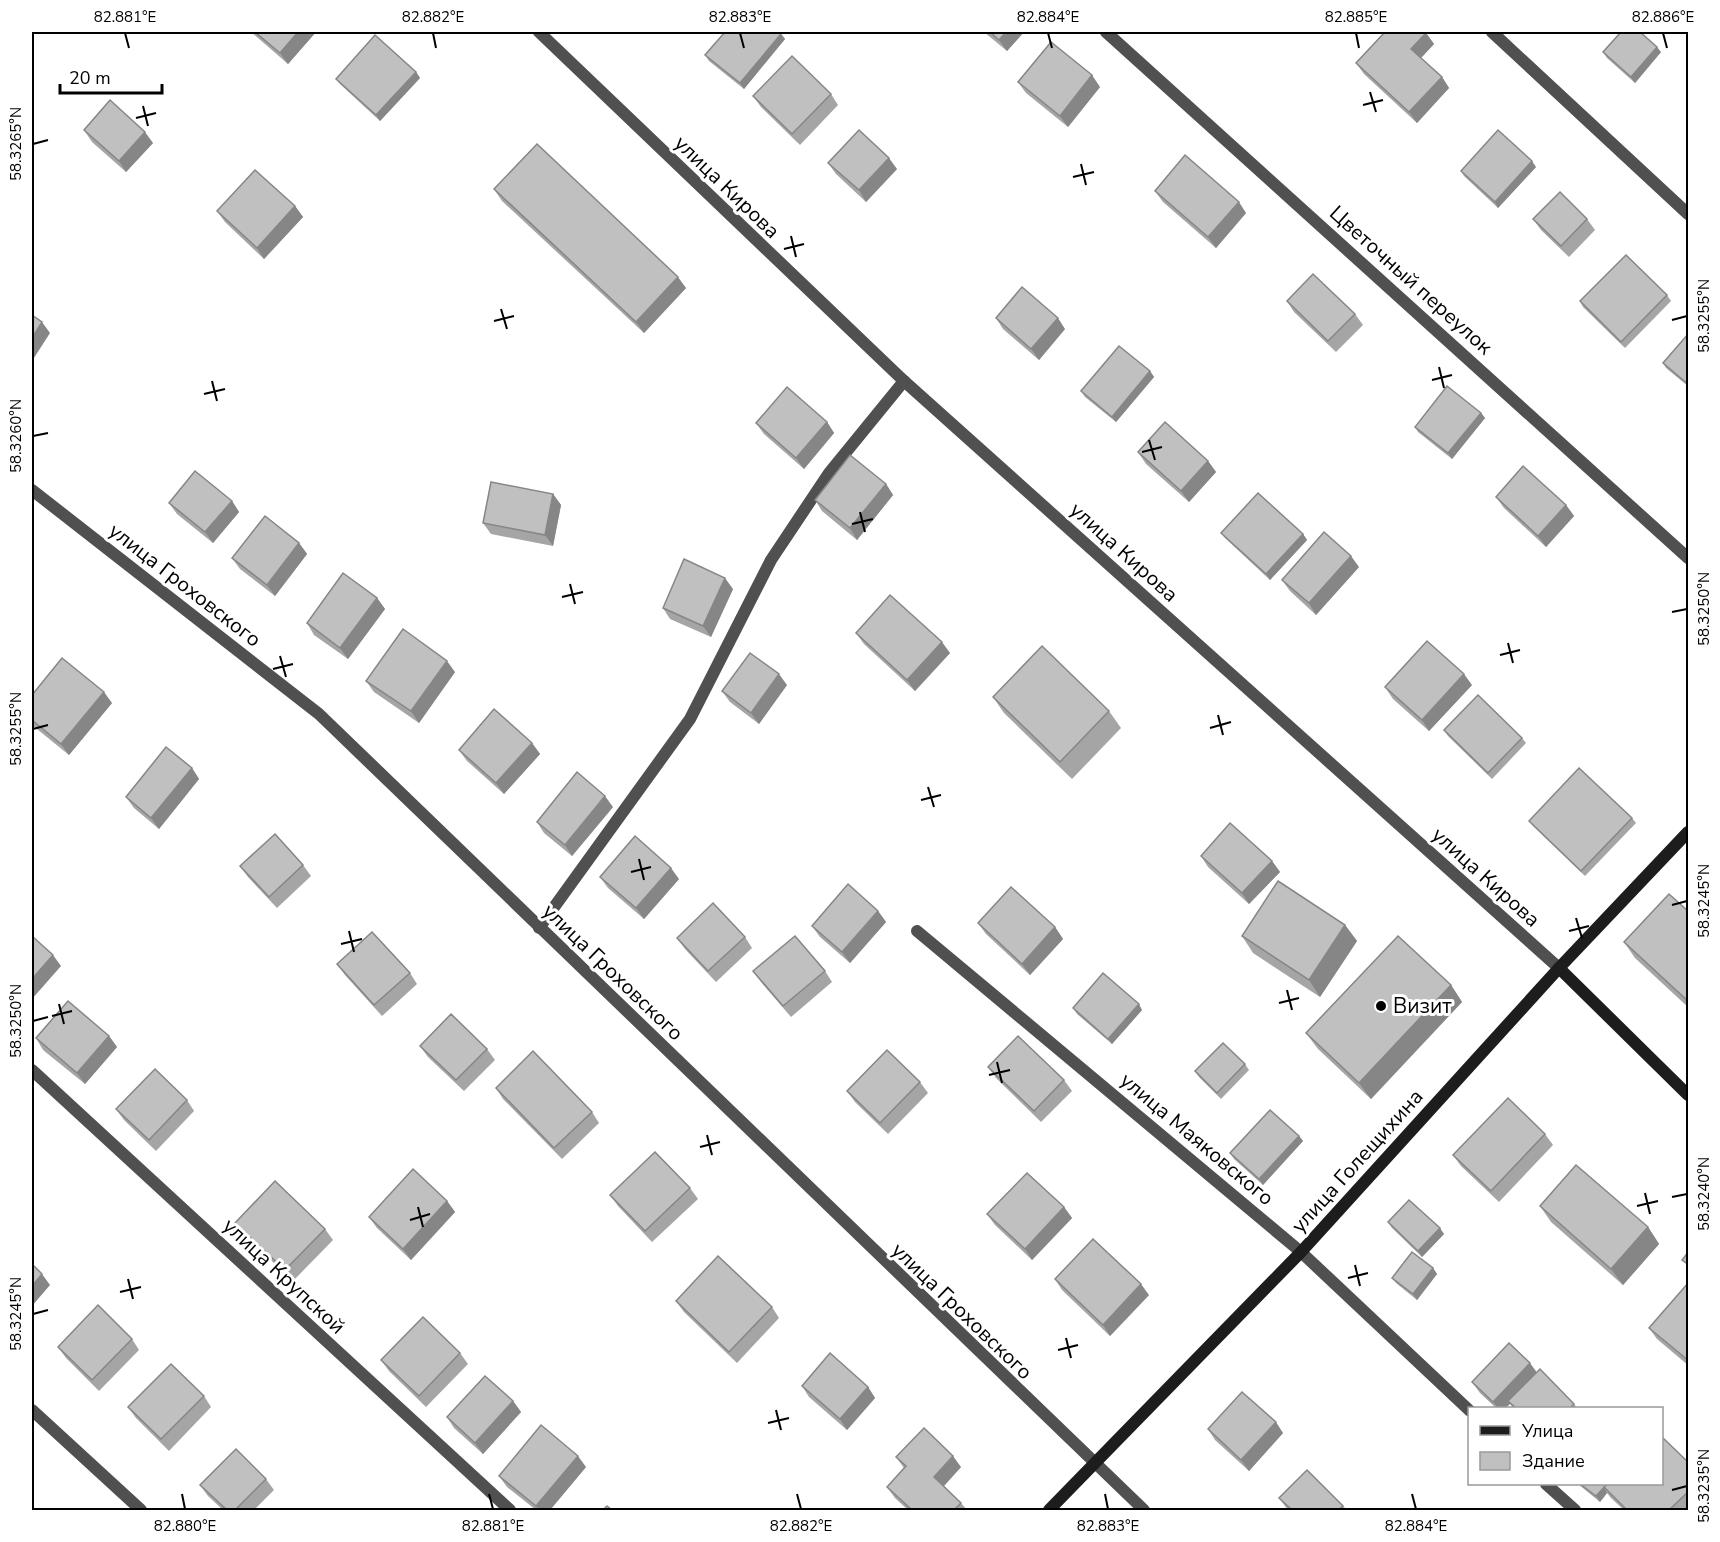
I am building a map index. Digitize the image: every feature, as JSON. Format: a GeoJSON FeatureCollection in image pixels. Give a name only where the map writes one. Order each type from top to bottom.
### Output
{"type":"FeatureCollection","features":[{"type":"Feature","properties":{"kind":"street","name":"улица Кирова"},"geometry":{"type":"LineString","coordinates":[[539,32],[904,381],[1558,968],[1689,1095]]}},
{"type":"Feature","properties":{"kind":"street","name":"Цветочный переулок"},"geometry":{"type":"LineString","coordinates":[[1106,32],[1689,558]]}},
{"type":"Feature","properties":{"kind":"street"},"geometry":{"type":"LineString","coordinates":[[1492,32],[1689,214]]}},
{"type":"Feature","properties":{"kind":"street"},"geometry":{"type":"LineString","coordinates":[[539,928],[690,719],[771,560],[829,473],[904,381]]}},
{"type":"Feature","properties":{"kind":"street","name":"улица Гроховского"},"geometry":{"type":"LineString","coordinates":[[32,490],[319,714],[1092,1464],[1144,1510]]}},
{"type":"Feature","properties":{"kind":"street","name":"улица Голещихина"},"geometry":{"type":"LineString","coordinates":[[1049,1510],[1301,1252],[1558,968],[1689,832]]}},
{"type":"Feature","properties":{"kind":"street","name":"улица Маяковского"},"geometry":{"type":"LineString","coordinates":[[917,930],[1301,1252],[1468,1409]]}},
{"type":"Feature","properties":{"kind":"street","name":"улица Крупской"},"geometry":{"type":"LineString","coordinates":[[32,1070],[510,1510]]}},
{"type":"Feature","properties":{"kind":"street"},"geometry":{"type":"LineString","coordinates":[[32,1410],[141,1510]]}},
{"type":"Feature","properties":{"kind":"street"},"geometry":{"type":"LineString","coordinates":[[1547,1485],[1575,1510]]}},
{"type":"Feature","properties":{"kind":"building"},"geometry":{"type":"Polygon","coordinates":[[[255,32],[298,32],[280,53],[255,32]]]}},
{"type":"Feature","properties":{"kind":"building"},"geometry":{"type":"Polygon","coordinates":[[[725,32],[778,32],[781,34],[740,83],[705,55],[725,32]]]}},
{"type":"Feature","properties":{"kind":"building"},"geometry":{"type":"Polygon","coordinates":[[[990,32],[1006,32],[999,40],[990,32]]]}},
{"type":"Feature","properties":{"kind":"building"},"geometry":{"type":"Polygon","coordinates":[[[1385,32],[1425,32],[1411,49],[1442,77],[1409,112],[1356,63],[1385,32]]]}},
{"type":"Feature","properties":{"kind":"building"},"geometry":{"type":"Polygon","coordinates":[[[1621,32],[1640,32],[1657,47],[1631,77],[1603,52],[1621,32]]]}},
{"type":"Feature","properties":{"kind":"building"},"geometry":{"type":"Polygon","coordinates":[[[375,35],[416,72],[376,115],[336,79],[375,35]]]}},
{"type":"Feature","properties":{"kind":"building"},"geometry":{"type":"Polygon","coordinates":[[[1051,42],[1092,75],[1060,116],[1018,82],[1051,42]]]}},
{"type":"Feature","properties":{"kind":"building"},"geometry":{"type":"Polygon","coordinates":[[[792,56],[831,94],[792,134],[753,96],[792,56]]]}},
{"type":"Feature","properties":{"kind":"building"},"geometry":{"type":"Polygon","coordinates":[[[110,100],[145,132],[119,161],[84,130],[110,100]]]}},
{"type":"Feature","properties":{"kind":"building"},"geometry":{"type":"Polygon","coordinates":[[[859,130],[889,158],[859,190],[828,163],[859,130]]]}},
{"type":"Feature","properties":{"kind":"building"},"geometry":{"type":"Polygon","coordinates":[[[1498,130],[1532,161],[1495,202],[1461,171],[1498,130]]]}},
{"type":"Feature","properties":{"kind":"building"},"geometry":{"type":"Polygon","coordinates":[[[537,144],[678,277],[636,322],[494,189],[537,144]]]}},
{"type":"Feature","properties":{"kind":"building"},"geometry":{"type":"Polygon","coordinates":[[[1185,155],[1239,202],[1208,237],[1155,191],[1185,155]]]}},
{"type":"Feature","properties":{"kind":"building"},"geometry":{"type":"Polygon","coordinates":[[[255,170],[295,206],[257,248],[217,211],[255,170]]]}},
{"type":"Feature","properties":{"kind":"building"},"geometry":{"type":"Polygon","coordinates":[[[1560,192],[1587,219],[1561,246],[1533,219],[1560,192]]]}},
{"type":"Feature","properties":{"kind":"building"},"geometry":{"type":"Polygon","coordinates":[[[1626,255],[1667,295],[1621,342],[1580,301],[1626,255]]]}},
{"type":"Feature","properties":{"kind":"building"},"geometry":{"type":"Polygon","coordinates":[[[1313,274],[1355,314],[1328,341],[1287,301],[1313,274]]]}},
{"type":"Feature","properties":{"kind":"building"},"geometry":{"type":"Polygon","coordinates":[[[1022,287],[1058,318],[1031,349],[996,318],[1022,287]]]}},
{"type":"Feature","properties":{"kind":"building"},"geometry":{"type":"Polygon","coordinates":[[[32,315],[42,322],[32,338],[32,315]]]}},
{"type":"Feature","properties":{"kind":"building"},"geometry":{"type":"Polygon","coordinates":[[[1689,333],[1689,385],[1663,363],[1689,333]]]}},
{"type":"Feature","properties":{"kind":"building"},"geometry":{"type":"Polygon","coordinates":[[[1119,346],[1150,371],[1112,417],[1081,391],[1119,346]]]}},
{"type":"Feature","properties":{"kind":"building"},"geometry":{"type":"Polygon","coordinates":[[[1447,386],[1481,413],[1448,453],[1415,427],[1447,386]]]}},
{"type":"Feature","properties":{"kind":"building"},"geometry":{"type":"Polygon","coordinates":[[[787,387],[827,422],[796,458],[756,423],[787,387]]]}},
{"type":"Feature","properties":{"kind":"building"},"geometry":{"type":"Polygon","coordinates":[[[1165,422],[1208,461],[1181,491],[1138,452],[1165,422]]]}},
{"type":"Feature","properties":{"kind":"building"},"geometry":{"type":"Polygon","coordinates":[[[850,455],[886,484],[850,528],[815,500],[850,455]]]}},
{"type":"Feature","properties":{"kind":"building"},"geometry":{"type":"Polygon","coordinates":[[[1523,466],[1566,505],[1538,536],[1496,497],[1523,466]]]}},
{"type":"Feature","properties":{"kind":"building"},"geometry":{"type":"Polygon","coordinates":[[[195,471],[232,501],[205,532],[169,503],[195,471]]]}},
{"type":"Feature","properties":{"kind":"building"},"geometry":{"type":"Polygon","coordinates":[[[491,482],[553,494],[545,535],[483,523],[491,482]]]}},
{"type":"Feature","properties":{"kind":"building"},"geometry":{"type":"Polygon","coordinates":[[[1258,493],[1303,534],[1266,574],[1221,533],[1258,493]]]}},
{"type":"Feature","properties":{"kind":"building"},"geometry":{"type":"Polygon","coordinates":[[[265,516],[299,543],[267,585],[232,558],[265,516]]]}},
{"type":"Feature","properties":{"kind":"building"},"geometry":{"type":"Polygon","coordinates":[[[1324,532],[1351,556],[1309,603],[1282,580],[1324,532]]]}},
{"type":"Feature","properties":{"kind":"building"},"geometry":{"type":"Polygon","coordinates":[[[684,559],[725,578],[703,626],[663,608],[684,559]]]}},
{"type":"Feature","properties":{"kind":"building"},"geometry":{"type":"Polygon","coordinates":[[[343,573],[377,598],[340,648],[307,623],[343,573]]]}},
{"type":"Feature","properties":{"kind":"building"},"geometry":{"type":"Polygon","coordinates":[[[890,595],[942,642],[907,680],[856,633],[890,595]]]}},
{"type":"Feature","properties":{"kind":"building"},"geometry":{"type":"Polygon","coordinates":[[[403,629],[447,661],[411,711],[366,681],[403,629]]]}},
{"type":"Feature","properties":{"kind":"building"},"geometry":{"type":"Polygon","coordinates":[[[1427,641],[1464,674],[1422,720],[1385,687],[1427,641]]]}},
{"type":"Feature","properties":{"kind":"building"},"geometry":{"type":"Polygon","coordinates":[[[1042,646],[1109,711],[1060,762],[993,697],[1042,646]]]}},
{"type":"Feature","properties":{"kind":"building"},"geometry":{"type":"Polygon","coordinates":[[[750,653],[779,674],[751,713],[722,691],[750,653]]]}},
{"type":"Feature","properties":{"kind":"building"},"geometry":{"type":"Polygon","coordinates":[[[62,658],[104,692],[61,744],[32,720],[32,695],[62,658]]]}},
{"type":"Feature","properties":{"kind":"building"},"geometry":{"type":"Polygon","coordinates":[[[1478,695],[1522,738],[1488,773],[1444,730],[1478,695]]]}},
{"type":"Feature","properties":{"kind":"building"},"geometry":{"type":"Polygon","coordinates":[[[494,709],[532,743],[496,783],[459,750],[494,709]]]}},
{"type":"Feature","properties":{"kind":"building"},"geometry":{"type":"Polygon","coordinates":[[[166,747],[192,768],[151,818],[126,797],[166,747]]]}},
{"type":"Feature","properties":{"kind":"building"},"geometry":{"type":"Polygon","coordinates":[[[1579,768],[1632,818],[1581,871],[1529,821],[1579,768]]]}},
{"type":"Feature","properties":{"kind":"building"},"geometry":{"type":"Polygon","coordinates":[[[577,772],[605,796],[565,845],[537,822],[577,772]]]}},
{"type":"Feature","properties":{"kind":"building"},"geometry":{"type":"Polygon","coordinates":[[[1230,823],[1272,861],[1242,893],[1201,856],[1230,823]]]}},
{"type":"Feature","properties":{"kind":"building"},"geometry":{"type":"Polygon","coordinates":[[[275,834],[303,865],[269,897],[240,866],[275,834]]]}},
{"type":"Feature","properties":{"kind":"building"},"geometry":{"type":"Polygon","coordinates":[[[635,836],[671,868],[636,908],[600,877],[635,836]]]}},
{"type":"Feature","properties":{"kind":"building"},"geometry":{"type":"Polygon","coordinates":[[[1278,881],[1345,925],[1309,980],[1242,936],[1278,881]]]}},
{"type":"Feature","properties":{"kind":"building"},"geometry":{"type":"Polygon","coordinates":[[[848,884],[878,911],[842,952],[812,926],[848,884]]]}},
{"type":"Feature","properties":{"kind":"building"},"geometry":{"type":"Polygon","coordinates":[[[1011,887],[1055,927],[1022,964],[978,923],[1011,887]]]}},
{"type":"Feature","properties":{"kind":"building"},"geometry":{"type":"Polygon","coordinates":[[[1669,894],[1689,912],[1689,1002],[1624,942],[1669,894]]]}},
{"type":"Feature","properties":{"kind":"building"},"geometry":{"type":"Polygon","coordinates":[[[713,903],[745,937],[708,971],[677,938],[713,903]]]}},
{"type":"Feature","properties":{"kind":"building"},"geometry":{"type":"Polygon","coordinates":[[[372,932],[410,973],[374,1005],[337,964],[372,932]]]}},
{"type":"Feature","properties":{"kind":"building"},"geometry":{"type":"Polygon","coordinates":[[[32,936],[53,955],[32,979],[32,936]]]}},
{"type":"Feature","properties":{"kind":"building"},"geometry":{"type":"Polygon","coordinates":[[[795,936],[825,971],[783,1006],[753,971],[795,936]]]}},
{"type":"Feature","properties":{"kind":"building"},"geometry":{"type":"Polygon","coordinates":[[[1398,936],[1451,985],[1359,1083],[1306,1033],[1398,936]]]}},
{"type":"Feature","properties":{"kind":"building"},"geometry":{"type":"Polygon","coordinates":[[[1103,973],[1139,1004],[1108,1039],[1073,1008],[1103,973]]]}},
{"type":"Feature","properties":{"kind":"building"},"geometry":{"type":"Polygon","coordinates":[[[68,1001],[109,1036],[77,1073],[36,1038],[68,1001]]]}},
{"type":"Feature","properties":{"kind":"building"},"geometry":{"type":"Polygon","coordinates":[[[451,1014],[487,1049],[456,1080],[420,1046],[451,1014]]]}},
{"type":"Feature","properties":{"kind":"building"},"geometry":{"type":"Polygon","coordinates":[[[1018,1036],[1064,1080],[1034,1111],[988,1067],[1018,1036]]]}},
{"type":"Feature","properties":{"kind":"building"},"geometry":{"type":"Polygon","coordinates":[[[1223,1043],[1245,1064],[1217,1093],[1195,1071],[1223,1043]]]}},
{"type":"Feature","properties":{"kind":"building"},"geometry":{"type":"Polygon","coordinates":[[[887,1050],[920,1082],[880,1123],[847,1091],[887,1050]]]}},
{"type":"Feature","properties":{"kind":"building"},"geometry":{"type":"Polygon","coordinates":[[[533,1051],[592,1112],[554,1148],[496,1088],[533,1051]]]}},
{"type":"Feature","properties":{"kind":"building"},"geometry":{"type":"Polygon","coordinates":[[[155,1069],[187,1100],[149,1140],[116,1109],[155,1069]]]}},
{"type":"Feature","properties":{"kind":"building"},"geometry":{"type":"Polygon","coordinates":[[[1508,1098],[1545,1134],[1491,1191],[1453,1155],[1508,1098]]]}},
{"type":"Feature","properties":{"kind":"building"},"geometry":{"type":"Polygon","coordinates":[[[1270,1110],[1299,1136],[1259,1179],[1230,1153],[1270,1110]]]}},
{"type":"Feature","properties":{"kind":"building"},"geometry":{"type":"Polygon","coordinates":[[[655,1152],[690,1188],[645,1231],[610,1195],[655,1152]]]}},
{"type":"Feature","properties":{"kind":"building"},"geometry":{"type":"Polygon","coordinates":[[[1576,1165],[1648,1227],[1611,1269],[1540,1206],[1576,1165]]]}},
{"type":"Feature","properties":{"kind":"building"},"geometry":{"type":"Polygon","coordinates":[[[413,1169],[447,1201],[403,1249],[369,1217],[413,1169]]]}},
{"type":"Feature","properties":{"kind":"building"},"geometry":{"type":"Polygon","coordinates":[[[1027,1173],[1064,1207],[1025,1249],[987,1214],[1027,1173]]]}},
{"type":"Feature","properties":{"kind":"building"},"geometry":{"type":"Polygon","coordinates":[[[275,1181],[325,1229],[285,1270],[235,1223],[275,1181]]]}},
{"type":"Feature","properties":{"kind":"building"},"geometry":{"type":"Polygon","coordinates":[[[1409,1200],[1440,1228],[1418,1251],[1388,1222],[1409,1200]]]}},
{"type":"Feature","properties":{"kind":"building"},"geometry":{"type":"Polygon","coordinates":[[[1093,1239],[1141,1284],[1103,1325],[1055,1279],[1093,1239]]]}},
{"type":"Feature","properties":{"kind":"building"},"geometry":{"type":"Polygon","coordinates":[[[1689,1251],[1689,1265],[1682,1260],[1689,1251]]]}},
{"type":"Feature","properties":{"kind":"building"},"geometry":{"type":"Polygon","coordinates":[[[1412,1252],[1433,1268],[1413,1294],[1392,1278],[1412,1252]]]}},
{"type":"Feature","properties":{"kind":"building"},"geometry":{"type":"Polygon","coordinates":[[[718,1256],[772,1307],[729,1352],[676,1301],[718,1256]]]}},
{"type":"Feature","properties":{"kind":"building"},"geometry":{"type":"Polygon","coordinates":[[[32,1264],[42,1274],[32,1286],[32,1264]]]}},
{"type":"Feature","properties":{"kind":"building"},"geometry":{"type":"Polygon","coordinates":[[[1689,1282],[1689,1361],[1649,1328],[1689,1282]]]}},
{"type":"Feature","properties":{"kind":"building"},"geometry":{"type":"Polygon","coordinates":[[[98,1305],[132,1339],[92,1380],[58,1347],[98,1305]]]}},
{"type":"Feature","properties":{"kind":"building"},"geometry":{"type":"Polygon","coordinates":[[[423,1317],[460,1353],[419,1396],[381,1360],[423,1317]]]}},
{"type":"Feature","properties":{"kind":"building"},"geometry":{"type":"Polygon","coordinates":[[[1509,1343],[1530,1363],[1493,1402],[1472,1382],[1509,1343]]]}},
{"type":"Feature","properties":{"kind":"building"},"geometry":{"type":"Polygon","coordinates":[[[830,1353],[868,1387],[840,1419],[802,1386],[830,1353]]]}},
{"type":"Feature","properties":{"kind":"building"},"geometry":{"type":"Polygon","coordinates":[[[171,1364],[204,1396],[161,1439],[128,1407],[171,1364]]]}},
{"type":"Feature","properties":{"kind":"building"},"geometry":{"type":"Polygon","coordinates":[[[1540,1369],[1574,1404],[1571,1407],[1515,1407],[1508,1401],[1540,1369]]]}},
{"type":"Feature","properties":{"kind":"building"},"geometry":{"type":"Polygon","coordinates":[[[485,1376],[513,1401],[475,1443],[447,1417],[485,1376]]]}},
{"type":"Feature","properties":{"kind":"building"},"geometry":{"type":"Polygon","coordinates":[[[1242,1392],[1276,1422],[1241,1460],[1208,1429],[1242,1392]]]}},
{"type":"Feature","properties":{"kind":"building"},"geometry":{"type":"Polygon","coordinates":[[[541,1425],[578,1456],[536,1506],[499,1476],[541,1425]]]}},
{"type":"Feature","properties":{"kind":"building"},"geometry":{"type":"Polygon","coordinates":[[[924,1428],[953,1456],[934,1477],[961,1503],[954,1510],[912,1510],[887,1487],[906,1466],[896,1457],[924,1428]]]}},
{"type":"Feature","properties":{"kind":"building"},"geometry":{"type":"Polygon","coordinates":[[[1663,1438],[1689,1463],[1689,1491],[1669,1510],[1627,1510],[1604,1487],[1606,1485],[1663,1485],[1663,1438]]]}},
{"type":"Feature","properties":{"kind":"building"},"geometry":{"type":"Polygon","coordinates":[[[236,1449],[266,1479],[235,1510],[227,1510],[200,1485],[236,1449]]]}},
{"type":"Feature","properties":{"kind":"building"},"geometry":{"type":"Polygon","coordinates":[[[1307,1470],[1343,1506],[1338,1510],[1292,1510],[1279,1498],[1307,1470]]]}},
{"type":"Feature","properties":{"kind":"building"},"geometry":{"type":"Polygon","coordinates":[[[1581,1485],[1606,1485],[1596,1496],[1581,1485]]]}},
{"type":"Feature","properties":{"kind":"place","name":"Визит"},"geometry":{"type":"Point","coordinates":[1381,1006]}}]}
